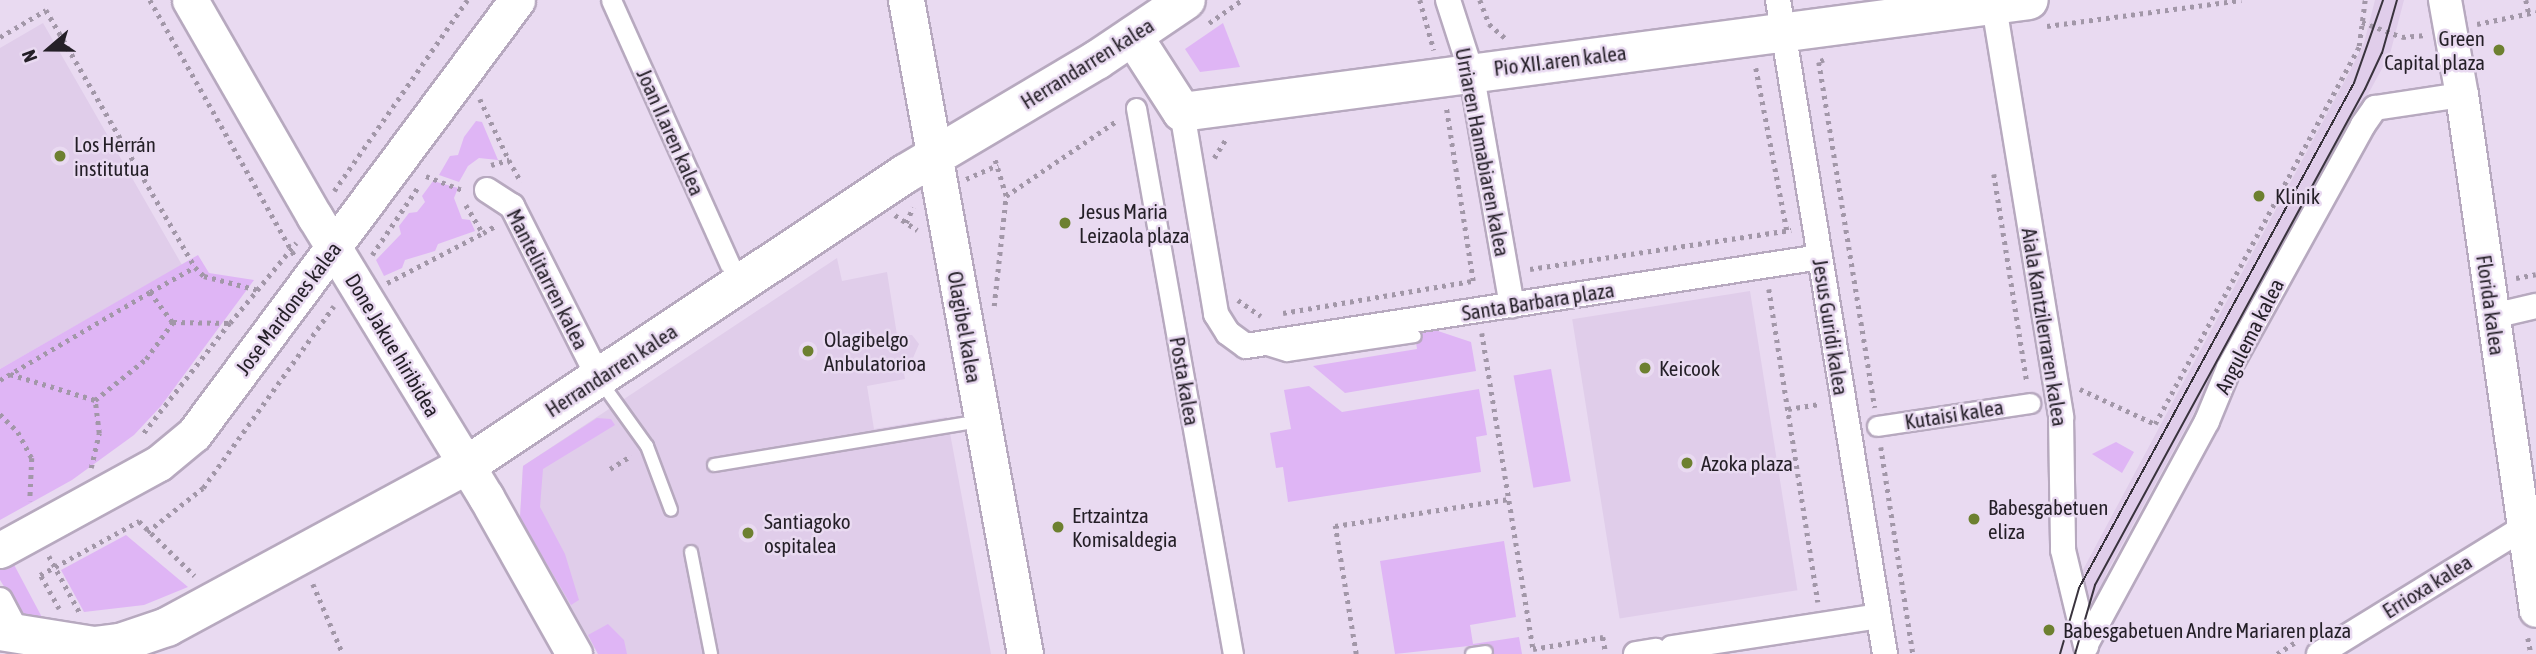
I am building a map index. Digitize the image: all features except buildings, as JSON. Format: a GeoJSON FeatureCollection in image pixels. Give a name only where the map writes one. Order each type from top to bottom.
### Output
{"type":"FeatureCollection","features":[{"type":"Feature","properties":{"kind":"main road","name":"Done Jakue hiribidea"},"geometry":{"type":"LineString","coordinates":[[190,0],[314,217],[467,465],[574,654]]}},
{"type":"Feature","properties":{"kind":"main road","name":"Jose Mardones kalea"},"geometry":{"type":"LineString","coordinates":[[0,550],[159,463],[194,434],[517,0]]}},
{"type":"Feature","properties":{"kind":"main road","name":"Olagibel kalea"},"geometry":{"type":"LineString","coordinates":[[906,0],[1025,654]]}},
{"type":"Feature","properties":{"kind":"main road","name":"Herrandarren kalea"},"geometry":{"type":"LineString","coordinates":[[10,633],[65,633],[120,643],[167,627],[467,465],[935,156],[1133,36],[1186,0]]}},
{"type":"Feature","properties":{"kind":"main road","name":"Pio XII.aren kalea"},"geometry":{"type":"LineString","coordinates":[[1182,112],[1230,108],[1456,74],[1769,22],[1822,27],[2014,8]]}},
{"type":"Feature","properties":{"kind":"main road"},"geometry":{"type":"LineString","coordinates":[[1133,36],[1182,112]]}},
{"type":"Feature","properties":{"kind":"street","name":"Joan II.aren kalea"},"geometry":{"type":"LineString","coordinates":[[611,0],[730,265]]}},
{"type":"Feature","properties":{"kind":"street","name":"Urriaren Hamabiaren kalea"},"geometry":{"type":"LineString","coordinates":[[1448,0],[1456,74],[1517,271],[1512,305]]}},
{"type":"Feature","properties":{"kind":"street","name":"Florida kalea"},"geometry":{"type":"LineString","coordinates":[[2445,0],[2462,94],[2493,316],[2529,523],[2536,611]]}},
{"type":"Feature","properties":{"kind":"street","name":"Aiala Kantzilerraren kalea"},"geometry":{"type":"LineString","coordinates":[[2014,8],[2060,407],[2063,550],[2086,649]]}},
{"type":"Feature","properties":{"kind":"street","name":"Jesus Guridi kalea"},"geometry":{"type":"LineString","coordinates":[[1769,22],[1820,257],[1885,654]]}},
{"type":"Feature","properties":{"kind":"street","name":"Angulema kalea"},"geometry":{"type":"LineString","coordinates":[[2086,649],[2207,421],[2229,368],[2363,125],[2375,108],[2462,94]]}},
{"type":"Feature","properties":{"kind":"street","name":"Posta kalea"},"geometry":{"type":"LineString","coordinates":[[1136,108],[1233,654]]}},
{"type":"Feature","properties":{"kind":"street"},"geometry":{"type":"LineString","coordinates":[[1182,112],[1216,314],[1228,333],[1246,346],[1257,345]]}},
{"type":"Feature","properties":{"kind":"street","name":"Mantelitarren kalea"},"geometry":{"type":"LineString","coordinates":[[487,190],[512,206],[598,379]]}},
{"type":"Feature","properties":{"kind":"street","name":"Santa Barbara plaza"},"geometry":{"type":"LineString","coordinates":[[1257,345],[1820,257]]}},
{"type":"Feature","properties":{"kind":"street"},"geometry":{"type":"LineString","coordinates":[[2493,316],[2536,306]]}},
{"type":"Feature","properties":{"kind":"street","name":"Kutaisi kalea"},"geometry":{"type":"LineString","coordinates":[[1877,426],[2030,403]]}},
{"type":"Feature","properties":{"kind":"street","name":"Errioxa kalea"},"geometry":{"type":"LineString","coordinates":[[2319,654],[2529,523]]}},
{"type":"Feature","properties":{"kind":"street"},"geometry":{"type":"LineString","coordinates":[[0,600],[10,633]]}},
{"type":"Feature","properties":{"kind":"street"},"geometry":{"type":"LineString","coordinates":[[1655,651],[1879,616]]}},
{"type":"Feature","properties":{"kind":"lane"},"geometry":{"type":"LineString","coordinates":[[1257,345],[1287,355],[1415,336]]}},
{"type":"Feature","properties":{"kind":"lane"},"geometry":{"type":"LineString","coordinates":[[598,379],[647,446],[671,510]]}},
{"type":"Feature","properties":{"kind":"lane"},"geometry":{"type":"LineString","coordinates":[[714,465],[982,421]]}},
{"type":"Feature","properties":{"kind":"lane"},"geometry":{"type":"LineString","coordinates":[[691,552],[710,654]]}},
{"type":"Feature","properties":{"kind":"lane"},"geometry":{"type":"LineString","coordinates":[[1472,654],[1486,652]]}},
{"type":"Feature","properties":{"kind":"path"},"geometry":{"type":"LineString","coordinates":[[150,0],[290,251]]}},
{"type":"Feature","properties":{"kind":"path"},"geometry":{"type":"LineString","coordinates":[[136,442],[162,416],[230,323],[290,251],[467,0]]}},
{"type":"Feature","properties":{"kind":"path"},"geometry":{"type":"LineString","coordinates":[[1420,0],[1456,74],[1474,281],[1533,649],[1603,637],[1606,654]]}},
{"type":"Feature","properties":{"kind":"path"},"geometry":{"type":"LineString","coordinates":[[2014,8],[2241,0]]}},
{"type":"Feature","properties":{"kind":"path"},"geometry":{"type":"LineString","coordinates":[[2073,395],[2077,388],[2155,424],[2358,46],[2365,0]]}},
{"type":"Feature","properties":{"kind":"path"},"geometry":{"type":"LineString","coordinates":[[2526,0],[2529,14]]}},
{"type":"Feature","properties":{"kind":"path"},"geometry":{"type":"LineString","coordinates":[[0,37],[46,10],[195,267],[204,276],[258,290]]}},
{"type":"Feature","properties":{"kind":"path"},"geometry":{"type":"LineString","coordinates":[[1227,291],[1258,317],[1474,281],[1517,271],[1787,231],[1759,69],[1751,66],[1769,22]]}},
{"type":"Feature","properties":{"kind":"path"},"geometry":{"type":"LineString","coordinates":[[2362,22],[2402,37],[2434,34]]}},
{"type":"Feature","properties":{"kind":"path"},"geometry":{"type":"LineString","coordinates":[[1822,27],[1828,59],[1819,62],[1913,654]]}},
{"type":"Feature","properties":{"kind":"path"},"geometry":{"type":"LineString","coordinates":[[480,99],[509,160]]}},
{"type":"Feature","properties":{"kind":"path"},"geometry":{"type":"LineString","coordinates":[[1006,196],[1136,108]]}},
{"type":"Feature","properties":{"kind":"path"},"geometry":{"type":"LineString","coordinates":[[1211,163],[1233,129],[1230,108]]}},
{"type":"Feature","properties":{"kind":"path"},"geometry":{"type":"LineString","coordinates":[[996,318],[1006,196],[998,165]]}},
{"type":"Feature","properties":{"kind":"path"},"geometry":{"type":"LineString","coordinates":[[1993,168],[2030,403]]}},
{"type":"Feature","properties":{"kind":"path"},"geometry":{"type":"LineString","coordinates":[[885,222],[895,215],[921,233]]}},
{"type":"Feature","properties":{"kind":"path"},"geometry":{"type":"LineString","coordinates":[[382,286],[483,233]]}},
{"type":"Feature","properties":{"kind":"path"},"geometry":{"type":"LineString","coordinates":[[1760,237],[1818,601]]}},
{"type":"Feature","properties":{"kind":"path"},"geometry":{"type":"LineString","coordinates":[[1517,271],[1526,256]]}},
{"type":"Feature","properties":{"kind":"path"},"geometry":{"type":"LineString","coordinates":[[0,380],[195,267]]}},
{"type":"Feature","properties":{"kind":"path"},"geometry":{"type":"LineString","coordinates":[[150,292],[173,322]]}},
{"type":"Feature","properties":{"kind":"path"},"geometry":{"type":"LineString","coordinates":[[147,532],[204,488],[338,301],[345,305]]}},
{"type":"Feature","properties":{"kind":"path"},"geometry":{"type":"LineString","coordinates":[[173,322],[230,323]]}},
{"type":"Feature","properties":{"kind":"path"},"geometry":{"type":"LineString","coordinates":[[95,400],[146,359],[173,322]]}},
{"type":"Feature","properties":{"kind":"path"},"geometry":{"type":"LineString","coordinates":[[10,374],[95,400]]}},
{"type":"Feature","properties":{"kind":"path"},"geometry":{"type":"LineString","coordinates":[[95,400],[99,433],[90,474],[97,471]]}},
{"type":"Feature","properties":{"kind":"path"},"geometry":{"type":"LineString","coordinates":[[1788,409],[1813,405]]}},
{"type":"Feature","properties":{"kind":"path"},"geometry":{"type":"LineString","coordinates":[[0,414],[18,432],[32,458],[28,512],[38,506]]}},
{"type":"Feature","properties":{"kind":"path"},"geometry":{"type":"LineString","coordinates":[[610,469],[647,446]]}},
{"type":"Feature","properties":{"kind":"path"},"geometry":{"type":"LineString","coordinates":[[1356,654],[1335,526],[1509,499]]}},
{"type":"Feature","properties":{"kind":"path"},"geometry":{"type":"LineString","coordinates":[[90,619],[65,633],[40,575],[139,521],[147,532],[200,581]]}},
{"type":"Feature","properties":{"kind":"path"},"geometry":{"type":"LineString","coordinates":[[311,580],[343,654]]}},
{"type":"Feature","properties":{"kind":"shaded area"},"geometry":{"type":"Polygon","coordinates":[[[2375,0],[2404,0],[2390,54],[2106,574],[2089,626],[2077,581],[2350,71],[2364,43],[2375,0]]]}},
{"type":"Feature","properties":{"kind":"shaded area","name":"Los Herrán institutua"},"geometry":{"type":"Polygon","coordinates":[[[43,23],[182,265],[0,369],[0,48],[43,23]]]}},
{"type":"Feature","properties":{"kind":"shaded area"},"geometry":{"type":"Polygon","coordinates":[[[1223,23],[1240,67],[1200,72],[1185,49],[1223,23]]]}},
{"type":"Feature","properties":{"kind":"shaded area"},"geometry":{"type":"Polygon","coordinates":[[[476,121],[482,122],[498,160],[479,158],[468,166],[459,182],[439,175],[450,156],[458,155],[464,137],[476,121]]]}},
{"type":"Feature","properties":{"kind":"shaded area"},"geometry":{"type":"Polygon","coordinates":[[[433,181],[458,188],[454,198],[462,219],[470,220],[475,231],[438,244],[435,251],[405,260],[402,268],[384,276],[376,260],[401,234],[399,226],[409,213],[417,212],[425,202],[422,196],[433,181]]]}},
{"type":"Feature","properties":{"kind":"shaded area"},"geometry":{"type":"Polygon","coordinates":[[[198,255],[209,273],[254,280],[161,406],[134,435],[72,480],[0,520],[0,369],[198,255]]]}},
{"type":"Feature","properties":{"kind":"shaded area","name":"Santiagoko ospitalea"},"geometry":{"type":"Polygon","coordinates":[[[837,258],[842,281],[887,272],[897,335],[912,335],[919,344],[913,358],[902,360],[905,379],[867,386],[874,429],[947,417],[991,654],[598,654],[520,518],[523,466],[837,258]]]}},
{"type":"Feature","properties":{"kind":"shaded area","name":"Azoka plaza"},"geometry":{"type":"Polygon","coordinates":[[[1750,291],[1797,590],[1620,618],[1572,319],[1750,291]]]}},
{"type":"Feature","properties":{"kind":"shaded area"},"geometry":{"type":"Polygon","coordinates":[[[1426,327],[1471,342],[1476,371],[1345,393],[1313,366],[1417,349],[1414,328],[1426,327]]]}},
{"type":"Feature","properties":{"kind":"shaded area"},"geometry":{"type":"Polygon","coordinates":[[[1551,369],[1571,481],[1533,488],[1514,376],[1551,369]]]}},
{"type":"Feature","properties":{"kind":"shaded area"},"geometry":{"type":"Polygon","coordinates":[[[1309,386],[1342,412],[1479,389],[1487,435],[1476,437],[1481,472],[1288,502],[1283,467],[1276,468],[1270,433],[1291,429],[1284,390],[1309,386]]]}},
{"type":"Feature","properties":{"kind":"shaded area"},"geometry":{"type":"Polygon","coordinates":[[[597,418],[611,419],[615,425],[543,469],[540,507],[565,554],[579,600],[571,605],[520,518],[523,466],[597,418]]]}},
{"type":"Feature","properties":{"kind":"shaded area"},"geometry":{"type":"Polygon","coordinates":[[[2116,442],[2134,452],[2122,473],[2092,454],[2116,442]]]}},
{"type":"Feature","properties":{"kind":"shaded area"},"geometry":{"type":"Polygon","coordinates":[[[126,535],[188,587],[144,605],[84,612],[61,570],[126,535]]]}},
{"type":"Feature","properties":{"kind":"shaded area"},"geometry":{"type":"Polygon","coordinates":[[[1504,541],[1516,617],[1470,625],[1473,644],[1519,637],[1522,654],[1489,654],[1487,644],[1395,654],[1380,561],[1504,541]]]}},
{"type":"Feature","properties":{"kind":"shaded area"},"geometry":{"type":"Polygon","coordinates":[[[11,559],[45,623],[20,612],[0,580],[0,566],[11,559]]]}},
{"type":"Feature","properties":{"kind":"shaded area"},"geometry":{"type":"Polygon","coordinates":[[[608,624],[624,640],[627,654],[598,654],[588,635],[608,624]]]}},
{"type":"Feature","properties":{"kind":"tram line"},"geometry":{"type":"LineString","coordinates":[[2060,654],[2079,588],[2354,83],[2383,0]]}},
{"type":"Feature","properties":{"kind":"tram line"},"geometry":{"type":"LineString","coordinates":[[2075,654],[2095,585],[2365,89],[2382,53],[2397,0]]}},
{"type":"Feature","properties":{"kind":"place","name":"Green Capital plaza"},"geometry":{"type":"Point","coordinates":[2499,50]}},
{"type":"Feature","properties":{"kind":"place","name":"Los Herrán institutua"},"geometry":{"type":"Point","coordinates":[60,156]}},
{"type":"Feature","properties":{"kind":"place","name":"Klinik"},"geometry":{"type":"Point","coordinates":[2259,196]}},
{"type":"Feature","properties":{"kind":"place","name":"Jesus Maria Leizaola plaza"},"geometry":{"type":"Point","coordinates":[1065,223]}},
{"type":"Feature","properties":{"kind":"place","name":"Olagibelgo Anbulatorioa"},"geometry":{"type":"Point","coordinates":[808,351]}},
{"type":"Feature","properties":{"kind":"place","name":"Keicook"},"geometry":{"type":"Point","coordinates":[1645,368]}},
{"type":"Feature","properties":{"kind":"place","name":"Azoka plaza"},"geometry":{"type":"Point","coordinates":[1687,463]}},
{"type":"Feature","properties":{"kind":"place","name":"Babesgabetuen eliza"},"geometry":{"type":"Point","coordinates":[1974,519]}},
{"type":"Feature","properties":{"kind":"place","name":"Ertzaintza Komisaldegia"},"geometry":{"type":"Point","coordinates":[1058,527]}},
{"type":"Feature","properties":{"kind":"place","name":"Santiagoko ospitalea"},"geometry":{"type":"Point","coordinates":[748,533]}},
{"type":"Feature","properties":{"kind":"place","name":"Babesgabetuen Andre Mariaren plaza"},"geometry":{"type":"Point","coordinates":[2049,630]}}]}
